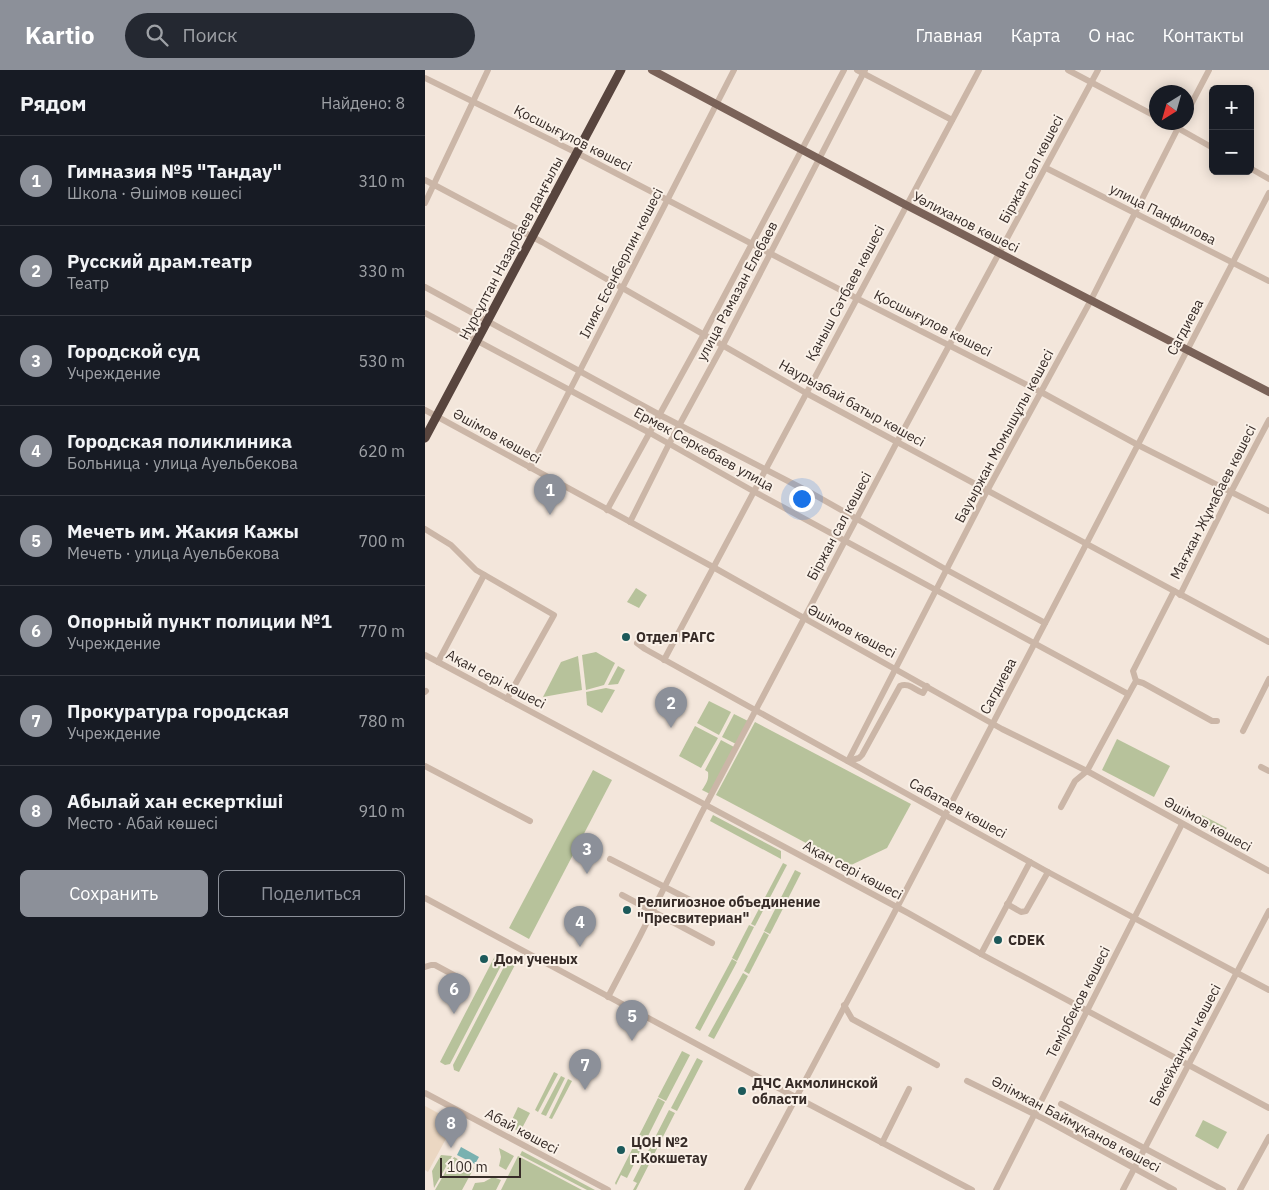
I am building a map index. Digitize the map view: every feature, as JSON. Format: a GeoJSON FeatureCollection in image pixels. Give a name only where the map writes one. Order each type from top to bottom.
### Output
{"type":"FeatureCollection","features":[{"type":"Feature","properties":{"kind":"highway","name":"Нұрсұлтан Назарбаев даңғылы"},"geometry":{"type":"LineString","coordinates":[[425,438],[621,70]]}},
{"type":"Feature","properties":{"kind":"main road","name":"Уәлиханов көшесі"},"geometry":{"type":"LineString","coordinates":[[652,70],[906,205],[1269,392]]}},
{"type":"Feature","properties":{"kind":"street"},"geometry":{"type":"LineString","coordinates":[[425,203],[488,70]]}},
{"type":"Feature","properties":{"kind":"street","name":"Ілияс Есенберлин көшесі"},"geometry":{"type":"LineString","coordinates":[[530,468],[621,287],[668,200],[734,70]]}},
{"type":"Feature","properties":{"kind":"street","name":"улица Рамазан Елебаев"},"geometry":{"type":"LineString","coordinates":[[607,510],[661,415],[844,70]]}},
{"type":"Feature","properties":{"kind":"street","name":"Қаныш Сәтбаев көшесі"},"geometry":{"type":"LineString","coordinates":[[664,660],[979,70]]}},
{"type":"Feature","properties":{"kind":"street"},"geometry":{"type":"LineString","coordinates":[[1068,70],[1149,113]]}},
{"type":"Feature","properties":{"kind":"street","name":"Біржан сал көшесі"},"geometry":{"type":"LineString","coordinates":[[608,997],[897,442],[1098,70]]}},
{"type":"Feature","properties":{"kind":"street"},"geometry":{"type":"LineString","coordinates":[[1194,99],[1209,70]]}},
{"type":"Feature","properties":{"kind":"street"},"geometry":{"type":"LineString","coordinates":[[862,71],[952,120]]}},
{"type":"Feature","properties":{"kind":"street","name":"улица Рамазан Елебаев"},"geometry":{"type":"LineString","coordinates":[[630,522],[669,444],[771,254],[862,71]]}},
{"type":"Feature","properties":{"kind":"street","name":"Қосшығұлов көшесі"},"geometry":{"type":"LineString","coordinates":[[425,78],[577,153],[1041,392],[1138,445],[1269,511]]}},
{"type":"Feature","properties":{"kind":"street","name":"Бауыржан Момышұлы көшесі"},"geometry":{"type":"LineString","coordinates":[[848,761],[987,492],[1091,300],[1177,130]]}},
{"type":"Feature","properties":{"kind":"street"},"geometry":{"type":"LineString","coordinates":[[1186,130],[1209,145]]}},
{"type":"Feature","properties":{"kind":"street","name":"улица Панфилова"},"geometry":{"type":"LineString","coordinates":[[1046,168],[1269,281]]}},
{"type":"Feature","properties":{"kind":"street"},"geometry":{"type":"LineString","coordinates":[[1254,170],[1269,178]]}},
{"type":"Feature","properties":{"kind":"street","name":"Наурызбай батыр көшесі"},"geometry":{"type":"LineString","coordinates":[[425,180],[531,236],[987,492],[1269,642]]}},
{"type":"Feature","properties":{"kind":"street","name":"Сагдиева"},"geometry":{"type":"LineString","coordinates":[[747,1190],[897,907],[1269,193]]}},
{"type":"Feature","properties":{"kind":"street","name":"Ермек Серкебаев улица"},"geometry":{"type":"LineString","coordinates":[[425,287],[679,425],[813,494],[1045,624]]}},
{"type":"Feature","properties":{"kind":"street","name":"Ермек Серкебаев улица"},"geometry":{"type":"LineString","coordinates":[[425,313],[651,433],[753,491],[1129,694]]}},
{"type":"Feature","properties":{"kind":"street","name":"Әшімов көшесі"},"geometry":{"type":"LineString","coordinates":[[425,410],[713,567],[992,724],[1087,771],[1269,871]]}},
{"type":"Feature","properties":{"kind":"street","name":"Мағжан Жұмабаев көшесі"},"geometry":{"type":"LineString","coordinates":[[1061,807],[1075,781],[1087,771],[1136,681],[1133,671],[1177,593],[1269,420]]}},
{"type":"Feature","properties":{"kind":"street"},"geometry":{"type":"LineString","coordinates":[[425,529],[451,545],[470,565],[484,575],[554,615],[507,699]]}},
{"type":"Feature","properties":{"kind":"street"},"geometry":{"type":"LineString","coordinates":[[438,662],[484,575]]}},
{"type":"Feature","properties":{"kind":"street","name":"Сабатаев көшесі"},"geometry":{"type":"LineString","coordinates":[[637,643],[664,660],[1029,862],[1269,990]]}},
{"type":"Feature","properties":{"kind":"street","name":"Ақан сері көшесі"},"geometry":{"type":"LineString","coordinates":[[425,655],[1269,1108]]}},
{"type":"Feature","properties":{"kind":"street"},"geometry":{"type":"LineString","coordinates":[[1243,731],[1269,679]]}},
{"type":"Feature","properties":{"kind":"street"},"geometry":{"type":"LineString","coordinates":[[1136,681],[1217,721]]}},
{"type":"Feature","properties":{"kind":"street"},"geometry":{"type":"LineString","coordinates":[[848,761],[859,758],[862,755],[900,686],[908,685],[923,693],[927,686]]}},
{"type":"Feature","properties":{"kind":"street"},"geometry":{"type":"LineString","coordinates":[[425,766],[530,821]]}},
{"type":"Feature","properties":{"kind":"street"},"geometry":{"type":"LineString","coordinates":[[1261,767],[1269,771]]}},
{"type":"Feature","properties":{"kind":"street","name":"Темірбеков көшесі"},"geometry":{"type":"LineString","coordinates":[[996,1190],[1182,824]]}},
{"type":"Feature","properties":{"kind":"street"},"geometry":{"type":"LineString","coordinates":[[610,858],[692,901],[697,901]]}},
{"type":"Feature","properties":{"kind":"street"},"geometry":{"type":"LineString","coordinates":[[981,954],[1029,862]]}},
{"type":"Feature","properties":{"kind":"street"},"geometry":{"type":"LineString","coordinates":[[1007,904],[1021,912],[1025,912],[1048,872]]}},
{"type":"Feature","properties":{"kind":"street"},"geometry":{"type":"LineString","coordinates":[[622,895],[712,943]]}},
{"type":"Feature","properties":{"kind":"street"},"geometry":{"type":"LineString","coordinates":[[425,898],[971,1190]]}},
{"type":"Feature","properties":{"kind":"street","name":"Бөкейханұлы көшесі"},"geometry":{"type":"LineString","coordinates":[[1123,1190],[1269,911]]}},
{"type":"Feature","properties":{"kind":"street"},"geometry":{"type":"LineString","coordinates":[[425,967],[433,965],[461,979]]}},
{"type":"Feature","properties":{"kind":"street"},"geometry":{"type":"LineString","coordinates":[[844,1006],[852,1019],[937,1065]]}},
{"type":"Feature","properties":{"kind":"street","name":"Әлімжан Баймұқанов көшесі"},"geometry":{"type":"LineString","coordinates":[[967,1081],[1174,1190]]}},
{"type":"Feature","properties":{"kind":"street"},"geometry":{"type":"LineString","coordinates":[[883,1143],[909,1089]]}},
{"type":"Feature","properties":{"kind":"street","name":"Абай көшесі"},"geometry":{"type":"LineString","coordinates":[[425,1094],[608,1190]]}},
{"type":"Feature","properties":{"kind":"street","name":"Әлімжан Баймұқанов көшесі"},"geometry":{"type":"LineString","coordinates":[[1061,1104],[1223,1190]]}},
{"type":"Feature","properties":{"kind":"street"},"geometry":{"type":"LineString","coordinates":[[1240,1190],[1269,1137]]}},
{"type":"Feature","properties":{"kind":"green space"},"geometry":{"type":"Polygon","coordinates":[[[636,588],[647,595],[639,608],[627,602],[636,588]]]}},
{"type":"Feature","properties":{"kind":"green space"},"geometry":{"type":"Polygon","coordinates":[[[596,652],[615,663],[604,685],[586,690],[582,655],[596,652]]]}},
{"type":"Feature","properties":{"kind":"green space"},"geometry":{"type":"Polygon","coordinates":[[[578,656],[582,690],[543,697],[561,662],[578,656]]]}},
{"type":"Feature","properties":{"kind":"green space"},"geometry":{"type":"Polygon","coordinates":[[[618,666],[625,670],[618,684],[608,685],[618,666]]]}},
{"type":"Feature","properties":{"kind":"green space"},"geometry":{"type":"Polygon","coordinates":[[[606,688],[615,690],[602,713],[587,705],[586,692],[606,688]]]}},
{"type":"Feature","properties":{"kind":"green space"},"geometry":{"type":"Polygon","coordinates":[[[709,701],[731,712],[719,735],[697,723],[709,701]]]}},
{"type":"Feature","properties":{"kind":"green space"},"geometry":{"type":"Polygon","coordinates":[[[734,714],[748,721],[736,744],[722,737],[734,714]]]}},
{"type":"Feature","properties":{"kind":"green space"},"geometry":{"type":"Polygon","coordinates":[[[755,722],[911,804],[887,848],[849,866],[716,795],[755,722]]]}},
{"type":"Feature","properties":{"kind":"green space"},"geometry":{"type":"Polygon","coordinates":[[[695,726],[718,738],[701,768],[679,756],[695,726]]]}},
{"type":"Feature","properties":{"kind":"green space"},"geometry":{"type":"Polygon","coordinates":[[[1117,739],[1170,766],[1154,797],[1102,770],[1117,739]]]}},
{"type":"Feature","properties":{"kind":"green space"},"geometry":{"type":"Polygon","coordinates":[[[721,740],[734,747],[710,794],[702,790],[708,777],[708,772],[705,770],[721,740]]]}},
{"type":"Feature","properties":{"kind":"green space"},"geometry":{"type":"Polygon","coordinates":[[[593,770],[612,780],[529,939],[509,928],[593,770]]]}},
{"type":"Feature","properties":{"kind":"green space"},"geometry":{"type":"Polygon","coordinates":[[[713,815],[781,851],[781,859],[710,821],[713,815]]]}},
{"type":"Feature","properties":{"kind":"green space"},"geometry":{"type":"Polygon","coordinates":[[[1202,815],[1227,828],[1222,833],[1199,820],[1202,815]]]}},
{"type":"Feature","properties":{"kind":"green space"},"geometry":{"type":"Polygon","coordinates":[[[783,863],[787,865],[755,926],[751,924],[783,863]]]}},
{"type":"Feature","properties":{"kind":"green space"},"geometry":{"type":"Polygon","coordinates":[[[795,870],[801,873],[770,934],[764,931],[795,870]]]}},
{"type":"Feature","properties":{"kind":"green space"},"geometry":{"type":"Polygon","coordinates":[[[749,925],[754,927],[737,961],[732,958],[749,925]]]}},
{"type":"Feature","properties":{"kind":"green space"},"geometry":{"type":"Polygon","coordinates":[[[764,932],[769,935],[749,974],[744,971],[764,932]]]}},
{"type":"Feature","properties":{"kind":"green space"},"geometry":{"type":"Polygon","coordinates":[[[496,954],[505,958],[450,1064],[445,1065],[440,1062],[496,954]]]}},
{"type":"Feature","properties":{"kind":"green space"},"geometry":{"type":"Polygon","coordinates":[[[508,959],[516,963],[459,1072],[454,1070],[453,1065],[508,959]]]}},
{"type":"Feature","properties":{"kind":"green space"},"geometry":{"type":"Polygon","coordinates":[[[732,959],[737,962],[700,1031],[695,1028],[732,959]]]}},
{"type":"Feature","properties":{"kind":"green space"},"geometry":{"type":"Polygon","coordinates":[[[743,973],[748,976],[714,1039],[708,1036],[743,973]]]}},
{"type":"Feature","properties":{"kind":"green space"},"geometry":{"type":"Polygon","coordinates":[[[682,1051],[690,1055],[666,1101],[658,1097],[682,1051]]]}},
{"type":"Feature","properties":{"kind":"green space"},"geometry":{"type":"Polygon","coordinates":[[[697,1058],[703,1061],[677,1111],[671,1108],[697,1058]]]}},
{"type":"Feature","properties":{"kind":"green space"},"geometry":{"type":"Polygon","coordinates":[[[554,1072],[558,1074],[538,1112],[535,1110],[554,1072]]]}},
{"type":"Feature","properties":{"kind":"green space"},"geometry":{"type":"Polygon","coordinates":[[[561,1076],[565,1078],[546,1116],[541,1114],[561,1076]]]}},
{"type":"Feature","properties":{"kind":"green space"},"geometry":{"type":"Polygon","coordinates":[[[568,1079],[572,1081],[552,1119],[549,1118],[568,1079]]]}},
{"type":"Feature","properties":{"kind":"green space"},"geometry":{"type":"Polygon","coordinates":[[[658,1098],[665,1102],[627,1178],[621,1175],[616,1185],[615,1183],[658,1098]]]}},
{"type":"Feature","properties":{"kind":"green space"},"geometry":{"type":"Polygon","coordinates":[[[518,1107],[530,1113],[520,1132],[509,1126],[518,1107]]]}},
{"type":"Feature","properties":{"kind":"green space"},"geometry":{"type":"Polygon","coordinates":[[[669,1110],[675,1113],[636,1190],[633,1190],[637,1183],[633,1181],[669,1110]]]}},
{"type":"Feature","properties":{"kind":"green space"},"geometry":{"type":"Polygon","coordinates":[[[1203,1120],[1227,1132],[1218,1149],[1195,1136],[1203,1120]]]}},
{"type":"Feature","properties":{"kind":"green space"},"geometry":{"type":"Polygon","coordinates":[[[499,1148],[514,1156],[506,1170],[499,1166],[501,1157],[499,1148]]]}},
{"type":"Feature","properties":{"kind":"green space"},"geometry":{"type":"Polygon","coordinates":[[[522,1151],[595,1190],[587,1190],[520,1155],[522,1151]]]}},
{"type":"Feature","properties":{"kind":"green space"},"geometry":{"type":"Polygon","coordinates":[[[441,1155],[452,1156],[434,1188],[432,1171],[441,1155]]]}},
{"type":"Feature","properties":{"kind":"green space"},"geometry":{"type":"Polygon","coordinates":[[[518,1156],[582,1190],[501,1190],[518,1156]]]}},
{"type":"Feature","properties":{"kind":"green space"},"geometry":{"type":"Polygon","coordinates":[[[454,1157],[474,1168],[462,1190],[435,1190],[454,1157]]]}},
{"type":"Feature","properties":{"kind":"green space"},"geometry":{"type":"Polygon","coordinates":[[[493,1177],[501,1180],[496,1190],[472,1190],[475,1183],[484,1182],[493,1177]]]}},
{"type":"Feature","properties":{"kind":"shaded area"},"geometry":{"type":"Polygon","coordinates":[[[425,1106],[455,1122],[428,1172],[425,1170],[425,1106]]]}},
{"type":"Feature","properties":{"kind":"water"},"geometry":{"type":"Polygon","coordinates":[[[461,1147],[479,1157],[475,1164],[457,1155],[461,1147]]]}},
{"type":"Feature","properties":{"kind":"place","name":"Гимназия №5 \"Тандау\""},"geometry":{"type":"Point","coordinates":[550,515]}},
{"type":"Feature","properties":{"kind":"place","name":"Отдел РАГС"},"geometry":{"type":"Point","coordinates":[626,637]}},
{"type":"Feature","properties":{"kind":"place","name":"Русский драм.театр"},"geometry":{"type":"Point","coordinates":[671,728]}},
{"type":"Feature","properties":{"kind":"place","name":"Городской суд"},"geometry":{"type":"Point","coordinates":[587,874]}},
{"type":"Feature","properties":{"kind":"place","name":"Религиозное объединение \"Пресвитериан\""},"geometry":{"type":"Point","coordinates":[627,910]}},
{"type":"Feature","properties":{"kind":"place","name":"CDEK"},"geometry":{"type":"Point","coordinates":[998,940]}},
{"type":"Feature","properties":{"kind":"place","name":"Городская поликлиника"},"geometry":{"type":"Point","coordinates":[580,947]}},
{"type":"Feature","properties":{"kind":"place","name":"Дом ученых"},"geometry":{"type":"Point","coordinates":[484,959]}},
{"type":"Feature","properties":{"kind":"place","name":"Опорный пункт полиции №1"},"geometry":{"type":"Point","coordinates":[454,1014]}},
{"type":"Feature","properties":{"kind":"place","name":"Мечеть им. Жакия Кажы"},"geometry":{"type":"Point","coordinates":[632,1041]}},
{"type":"Feature","properties":{"kind":"place","name":"Прокуратура городская"},"geometry":{"type":"Point","coordinates":[585,1090]}},
{"type":"Feature","properties":{"kind":"place","name":"ДЧС Акмолинской области"},"geometry":{"type":"Point","coordinates":[742,1091]}},
{"type":"Feature","properties":{"kind":"place","name":"Абылай хан ескерткіші"},"geometry":{"type":"Point","coordinates":[451,1148]}},
{"type":"Feature","properties":{"kind":"place","name":"ЦОН №2 г.Кокшетау"},"geometry":{"type":"Point","coordinates":[621,1150]}}]}
